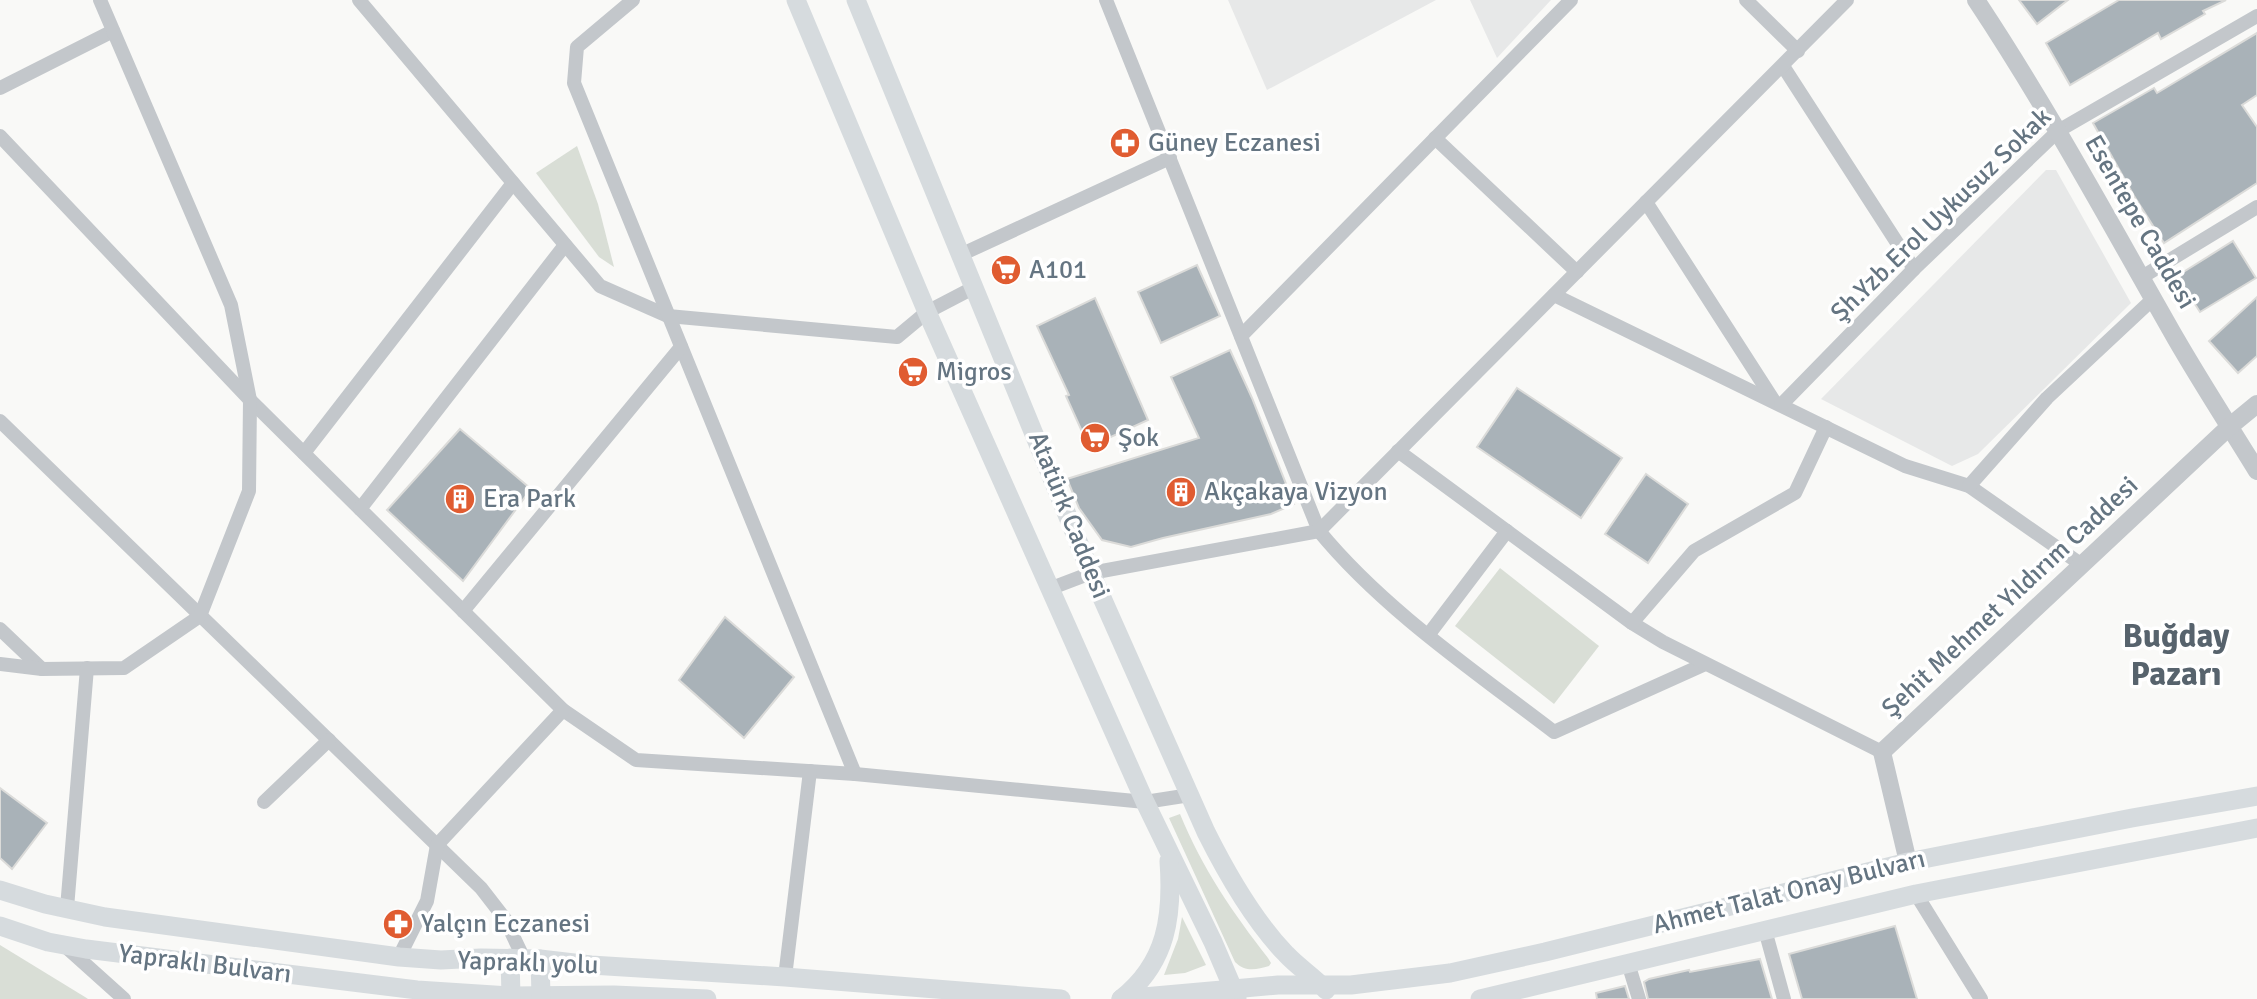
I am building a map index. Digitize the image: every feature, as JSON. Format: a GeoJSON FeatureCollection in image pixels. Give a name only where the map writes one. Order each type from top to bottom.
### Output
{"type":"FeatureCollection","features":[{"type":"Feature","properties":{"kind":"main road","name":"Atatürk Caddesi"},"geometry":{"type":"LineString","coordinates":[[796,0],[927,312],[1049,589],[1235,994]]}},
{"type":"Feature","properties":{"kind":"main road","name":"Atatürk Caddesi"},"geometry":{"type":"LineString","coordinates":[[856,0],[1091,573],[1216,852],[1253,912],[1286,954],[1328,992]]}},
{"type":"Feature","properties":{"kind":"main road","name":"Ahmet Talat Onay Bulvarı"},"geometry":{"type":"LineString","coordinates":[[1328,992],[1477,968],[1908,862],[2257,796]]}},
{"type":"Feature","properties":{"kind":"main road","name":"Ahmet Talat Onay Bulvarı"},"geometry":{"type":"LineString","coordinates":[[1493,998],[1916,894],[2257,828]]}},
{"type":"Feature","properties":{"kind":"main road"},"geometry":{"type":"LineString","coordinates":[[1121,999],[1144,978],[1163,941],[1170,898],[1168,849]]}},
{"type":"Feature","properties":{"kind":"main road","name":"Yapraklı yolu"},"geometry":{"type":"LineString","coordinates":[[0,890],[105,917],[398,957],[441,960],[525,959],[1061,999]]}},
{"type":"Feature","properties":{"kind":"main road","name":"Yapraklı Bulvarı"},"geometry":{"type":"LineString","coordinates":[[0,926],[64,945],[384,993],[515,997],[614,995],[707,999]]}},
{"type":"Feature","properties":{"kind":"main road"},"geometry":{"type":"LineString","coordinates":[[525,959],[541,996]]}},
{"type":"Feature","properties":{"kind":"main road"},"geometry":{"type":"LineString","coordinates":[[515,997],[525,959]]}},
{"type":"Feature","properties":{"kind":"main road"},"geometry":{"type":"LineString","coordinates":[[1121,999],[1235,994],[1278,985],[1328,992]]}},
{"type":"Feature","properties":{"kind":"street"},"geometry":{"type":"LineString","coordinates":[[0,664],[42,669],[124,667],[200,615],[249,491],[250,400],[231,305],[100,0]]}},
{"type":"Feature","properties":{"kind":"street"},"geometry":{"type":"LineString","coordinates":[[359,0],[600,286],[668,316],[897,337],[927,312],[973,288]]}},
{"type":"Feature","properties":{"kind":"street"},"geometry":{"type":"LineString","coordinates":[[633,0],[577,47],[573,83],[855,774]]}},
{"type":"Feature","properties":{"kind":"street"},"geometry":{"type":"LineString","coordinates":[[1106,0],[1319,531],[1352,569],[1455,657],[1554,732],[1705,664]]}},
{"type":"Feature","properties":{"kind":"street"},"geometry":{"type":"LineString","coordinates":[[1241,336],[1571,0]]}},
{"type":"Feature","properties":{"kind":"street"},"geometry":{"type":"LineString","coordinates":[[1745,0],[1798,51]]}},
{"type":"Feature","properties":{"kind":"street"},"geometry":{"type":"LineString","coordinates":[[1049,589],[1091,573],[1319,531],[1847,0]]}},
{"type":"Feature","properties":{"kind":"street","name":"Esentepe Caddesi"},"geometry":{"type":"LineString","coordinates":[[1976,0],[2058,131],[2175,338],[2257,471]]}},
{"type":"Feature","properties":{"kind":"street","name":"Şh.Yzb.Erol Uykusuz Sokak"},"geometry":{"type":"LineString","coordinates":[[1778,404],[2058,131],[2257,16]]}},
{"type":"Feature","properties":{"kind":"street"},"geometry":{"type":"LineString","coordinates":[[0,88],[113,31]]}},
{"type":"Feature","properties":{"kind":"street"},"geometry":{"type":"LineString","coordinates":[[1783,66],[1914,269]]}},
{"type":"Feature","properties":{"kind":"street"},"geometry":{"type":"LineString","coordinates":[[0,136],[250,400],[563,710],[636,760],[855,774],[1145,802],[1190,795]]}},
{"type":"Feature","properties":{"kind":"street"},"geometry":{"type":"LineString","coordinates":[[1435,138],[1577,272]]}},
{"type":"Feature","properties":{"kind":"street"},"geometry":{"type":"LineString","coordinates":[[960,256],[1170,158]]}},
{"type":"Feature","properties":{"kind":"street"},"geometry":{"type":"LineString","coordinates":[[304,453],[513,183]]}},
{"type":"Feature","properties":{"kind":"street"},"geometry":{"type":"LineString","coordinates":[[1646,202],[1778,404]]}},
{"type":"Feature","properties":{"kind":"street"},"geometry":{"type":"LineString","coordinates":[[2142,277],[2257,207]]}},
{"type":"Feature","properties":{"kind":"street"},"geometry":{"type":"LineString","coordinates":[[360,509],[565,245]]}},
{"type":"Feature","properties":{"kind":"street"},"geometry":{"type":"LineString","coordinates":[[1554,295],[1905,466],[1969,486],[2082,565]]}},
{"type":"Feature","properties":{"kind":"street"},"geometry":{"type":"LineString","coordinates":[[1969,486],[2047,398],[2154,298]]}},
{"type":"Feature","properties":{"kind":"street"},"geometry":{"type":"LineString","coordinates":[[463,611],[681,347]]}},
{"type":"Feature","properties":{"kind":"street","name":"Şehit Mehmet Yıldırım Caddesi"},"geometry":{"type":"LineString","coordinates":[[1908,862],[1882,752],[2229,427],[2257,404]]}},
{"type":"Feature","properties":{"kind":"street"},"geometry":{"type":"LineString","coordinates":[[0,421],[438,845],[489,898],[505,919],[525,959]]}},
{"type":"Feature","properties":{"kind":"street"},"geometry":{"type":"LineString","coordinates":[[1632,623],[1694,551],[1795,493],[1826,427]]}},
{"type":"Feature","properties":{"kind":"street"},"geometry":{"type":"LineString","coordinates":[[1398,451],[1632,623],[1705,664],[1882,752]]}},
{"type":"Feature","properties":{"kind":"street"},"geometry":{"type":"LineString","coordinates":[[1429,634],[1507,531]]}},
{"type":"Feature","properties":{"kind":"street"},"geometry":{"type":"LineString","coordinates":[[0,629],[42,669]]}},
{"type":"Feature","properties":{"kind":"street"},"geometry":{"type":"LineString","coordinates":[[67,908],[87,668]]}},
{"type":"Feature","properties":{"kind":"street"},"geometry":{"type":"LineString","coordinates":[[398,957],[427,901],[438,845],[563,710]]}},
{"type":"Feature","properties":{"kind":"street"},"geometry":{"type":"LineString","coordinates":[[264,802],[329,740]]}},
{"type":"Feature","properties":{"kind":"street"},"geometry":{"type":"LineString","coordinates":[[785,977],[810,771]]}},
{"type":"Feature","properties":{"kind":"street"},"geometry":{"type":"LineString","coordinates":[[1916,894],[1980,999]]}},
{"type":"Feature","properties":{"kind":"street"},"geometry":{"type":"LineString","coordinates":[[1765,930],[1784,999]]}},
{"type":"Feature","properties":{"kind":"street"},"geometry":{"type":"LineString","coordinates":[[64,945],[124,999]]}},
{"type":"Feature","properties":{"kind":"street"},"geometry":{"type":"LineString","coordinates":[[1628,963],[1639,999]]}},
{"type":"Feature","properties":{"kind":"shaded area"},"geometry":{"type":"Polygon","coordinates":[[[1228,0],[1436,0],[1267,90],[1228,0]]]}},
{"type":"Feature","properties":{"kind":"shaded area"},"geometry":{"type":"Polygon","coordinates":[[[1470,0],[1551,0],[1497,58],[1470,0]]]}},
{"type":"Feature","properties":{"kind":"shaded area"},"geometry":{"type":"Polygon","coordinates":[[[577,146],[598,204],[614,267],[599,257],[536,173],[577,146]]]}},
{"type":"Feature","properties":{"kind":"shaded area"},"geometry":{"type":"Polygon","coordinates":[[[2046,170],[2056,170],[2131,303],[1978,454],[1952,466],[1821,399],[2046,170]]]}},
{"type":"Feature","properties":{"kind":"shaded area"},"geometry":{"type":"Polygon","coordinates":[[[1500,568],[1599,646],[1554,704],[1455,626],[1500,568]]]}},
{"type":"Feature","properties":{"kind":"shaded area"},"geometry":{"type":"Polygon","coordinates":[[[1180,814],[1208,871],[1268,958],[1271,963],[1269,966],[1251,969],[1235,962],[1169,818],[1180,814]]]}},
{"type":"Feature","properties":{"kind":"shaded area"},"geometry":{"type":"Polygon","coordinates":[[[1182,917],[1206,965],[1185,973],[1164,975],[1178,939],[1182,917]]]}},
{"type":"Feature","properties":{"kind":"shaded area"},"geometry":{"type":"Polygon","coordinates":[[[0,945],[85,997],[88,999],[0,999],[0,945]]]}},
{"type":"Feature","properties":{"kind":"building"},"geometry":{"type":"Polygon","coordinates":[[[2019,0],[2068,0],[2037,24],[2019,0]]]}},
{"type":"Feature","properties":{"kind":"building"},"geometry":{"type":"Polygon","coordinates":[[[2119,0],[2226,0],[2203,11],[2205,14],[2161,39],[2158,33],[2070,85],[2046,43],[2119,0]]]}},
{"type":"Feature","properties":{"kind":"building"},"geometry":{"type":"Polygon","coordinates":[[[2257,33],[2257,95],[2242,105],[2257,127],[2257,183],[2164,243],[2093,123],[2154,88],[2157,93],[2257,33]]]}},
{"type":"Feature","properties":{"kind":"building"},"geometry":{"type":"Polygon","coordinates":[[[2233,241],[2256,278],[2200,312],[2177,276],[2233,241]]]}},
{"type":"Feature","properties":{"kind":"building"},"geometry":{"type":"Polygon","coordinates":[[[1197,265],[1220,316],[1161,343],[1138,292],[1197,265]]]}},
{"type":"Feature","properties":{"kind":"building"},"geometry":{"type":"Polygon","coordinates":[[[2257,297],[2257,356],[2238,373],[2209,341],[2257,297]]]}},
{"type":"Feature","properties":{"kind":"building"},"geometry":{"type":"Polygon","coordinates":[[[1095,298],[1148,420],[1089,447],[1066,396],[1069,395],[1037,326],[1095,298]]]}},
{"type":"Feature","properties":{"kind":"building","name":"Akçakaya Vizyon"},"geometry":{"type":"Polygon","coordinates":[[[1230,350],[1294,504],[1271,514],[1131,547],[1102,540],[1079,508],[1067,479],[1199,438],[1171,377],[1230,350]]]}},
{"type":"Feature","properties":{"kind":"building"},"geometry":{"type":"Polygon","coordinates":[[[1517,388],[1622,458],[1581,518],[1477,447],[1517,388]]]}},
{"type":"Feature","properties":{"kind":"building","name":"Era Park"},"geometry":{"type":"Polygon","coordinates":[[[460,429],[531,489],[463,581],[387,510],[460,429]]]}},
{"type":"Feature","properties":{"kind":"building"},"geometry":{"type":"Polygon","coordinates":[[[1646,474],[1688,504],[1648,563],[1605,534],[1646,474]]]}},
{"type":"Feature","properties":{"kind":"building"},"geometry":{"type":"Polygon","coordinates":[[[725,617],[794,677],[744,738],[679,680],[725,617]]]}},
{"type":"Feature","properties":{"kind":"building"},"geometry":{"type":"Polygon","coordinates":[[[0,788],[47,823],[12,869],[0,858],[0,788]]]}},
{"type":"Feature","properties":{"kind":"building"},"geometry":{"type":"Polygon","coordinates":[[[1895,926],[1917,999],[1802,999],[1789,954],[1895,926]]]}},
{"type":"Feature","properties":{"kind":"building"},"geometry":{"type":"Polygon","coordinates":[[[1760,959],[1772,999],[1648,999],[1644,982],[1649,979],[1760,959]]]}},
{"type":"Feature","properties":{"kind":"building"},"geometry":{"type":"Polygon","coordinates":[[[1625,986],[1629,999],[1597,999],[1596,993],[1625,986]]]}},
{"type":"Feature","properties":{"kind":"place","name":"Güney Eczanesi"},"geometry":{"type":"Point","coordinates":[1125,143]}},
{"type":"Feature","properties":{"kind":"place","name":"A101"},"geometry":{"type":"Point","coordinates":[1006,270]}},
{"type":"Feature","properties":{"kind":"place","name":"Migros"},"geometry":{"type":"Point","coordinates":[913,372]}},
{"type":"Feature","properties":{"kind":"place","name":"Şok"},"geometry":{"type":"Point","coordinates":[1095,438]}},
{"type":"Feature","properties":{"kind":"place","name":"Akçakaya Vizyon"},"geometry":{"type":"Point","coordinates":[1181,492]}},
{"type":"Feature","properties":{"kind":"place","name":"Era Park"},"geometry":{"type":"Point","coordinates":[460,499]}},
{"type":"Feature","properties":{"kind":"place","name":"Yalçın Eczanesi"},"geometry":{"type":"Point","coordinates":[398,924]}},
{"type":"Feature","properties":{"kind":"district","name":"Buğday Pazarı"},"geometry":{"type":"Point","coordinates":[2176,655]}}]}
